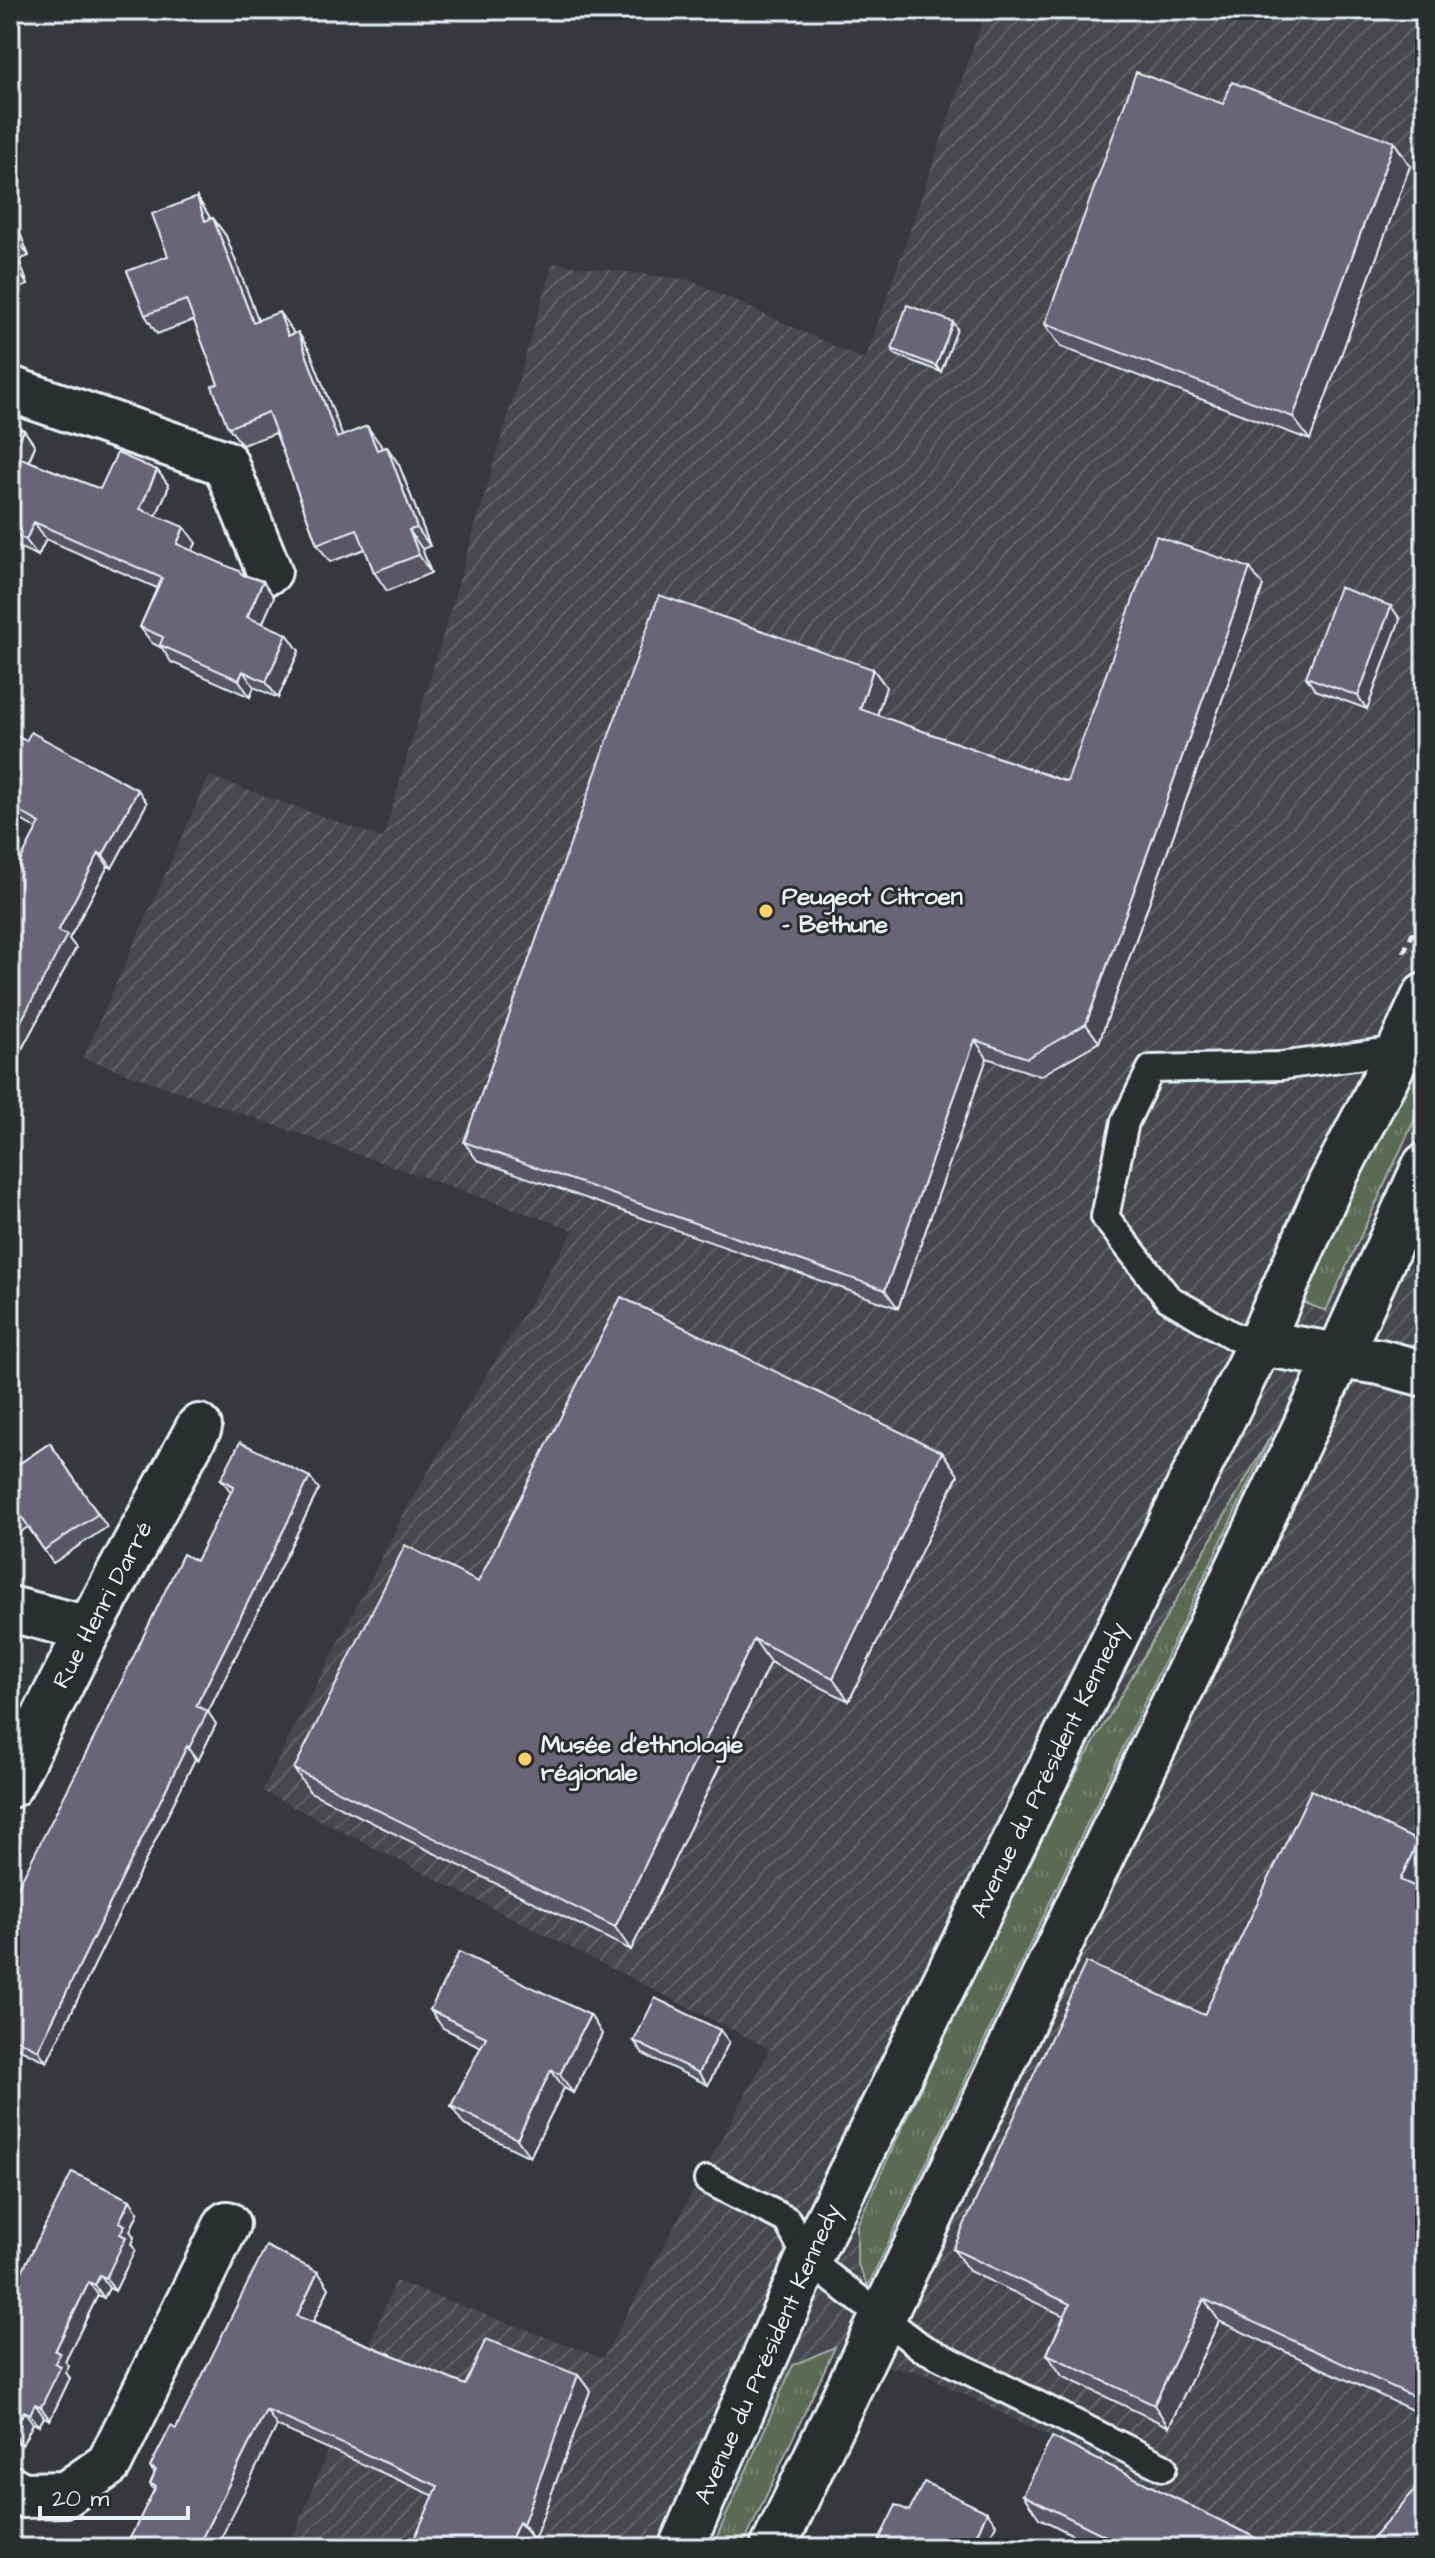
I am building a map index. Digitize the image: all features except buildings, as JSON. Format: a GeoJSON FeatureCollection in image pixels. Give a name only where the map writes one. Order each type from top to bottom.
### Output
{"type":"FeatureCollection","features":[{"type":"Feature","properties":{"kind":"main road"},"geometry":{"type":"LineString","coordinates":[[10,389],[225,463],[269,571]]}},
{"type":"Feature","properties":{"kind":"main road","name":"Avenue du Président Kennedy"},"geometry":{"type":"LineString","coordinates":[[681,2548],[808,2260],[1260,1343],[1330,1185],[1425,996]]}},
{"type":"Feature","properties":{"kind":"main road"},"geometry":{"type":"LineString","coordinates":[[773,2548],[1339,1356],[1425,1166]]}},
{"type":"Feature","properties":{"kind":"main road"},"geometry":{"type":"LineString","coordinates":[[1260,1343],[1380,1362],[1425,1374]]}},
{"type":"Feature","properties":{"kind":"main road","name":"Rue Henri Darré"},"geometry":{"type":"LineString","coordinates":[[10,1785],[89,1629],[199,1427]]}},
{"type":"Feature","properties":{"kind":"main road"},"geometry":{"type":"LineString","coordinates":[[10,1609],[89,1629]]}},
{"type":"Feature","properties":{"kind":"main road"},"geometry":{"type":"LineString","coordinates":[[10,2488],[22,2495],[66,2494],[109,2464],[227,2224]]}},
{"type":"Feature","properties":{"kind":"lane"},"geometry":{"type":"LineString","coordinates":[[1260,1343],[1235,1337],[1168,1298],[1105,1217],[1125,1122],[1151,1069],[1280,1066],[1400,1050]]}},
{"type":"Feature","properties":{"kind":"lane"},"geometry":{"type":"LineString","coordinates":[[708,2180],[787,2220],[808,2260],[921,2347],[1163,2467]]}},
{"type":"Feature","properties":{"kind":"shaded area"},"geometry":{"type":"Polygon","coordinates":[[[986,10],[1425,10],[1425,2548],[1099,2548],[1072,2448],[919,2372],[825,2357],[729,2548],[289,2548],[395,2281],[603,2358],[770,2049],[262,1791],[411,1500],[574,1230],[83,1058],[209,776],[383,838],[553,263],[690,280],[865,360],[986,10]]]}},
{"type":"Feature","properties":{"kind":"green space"},"geometry":{"type":"Polygon","coordinates":[[[1425,1025],[1425,1097],[1326,1311],[1305,1303],[1307,1277],[1425,1025]]]}},
{"type":"Feature","properties":{"kind":"green space"},"geometry":{"type":"Polygon","coordinates":[[[1273,1432],[868,2286],[857,2263],[857,2225],[1029,1855],[1273,1432]]]}},
{"type":"Feature","properties":{"kind":"green space"},"geometry":{"type":"Polygon","coordinates":[[[835,2347],[742,2548],[712,2548],[793,2365],[835,2347]]]}},
{"type":"Feature","properties":{"kind":"place","name":"Peugeot Citroen - Bethune"},"geometry":{"type":"Point","coordinates":[766,911]}},
{"type":"Feature","properties":{"kind":"place","name":"Musée d'ethnologie régionale"},"geometry":{"type":"Point","coordinates":[525,1759]}}]}
